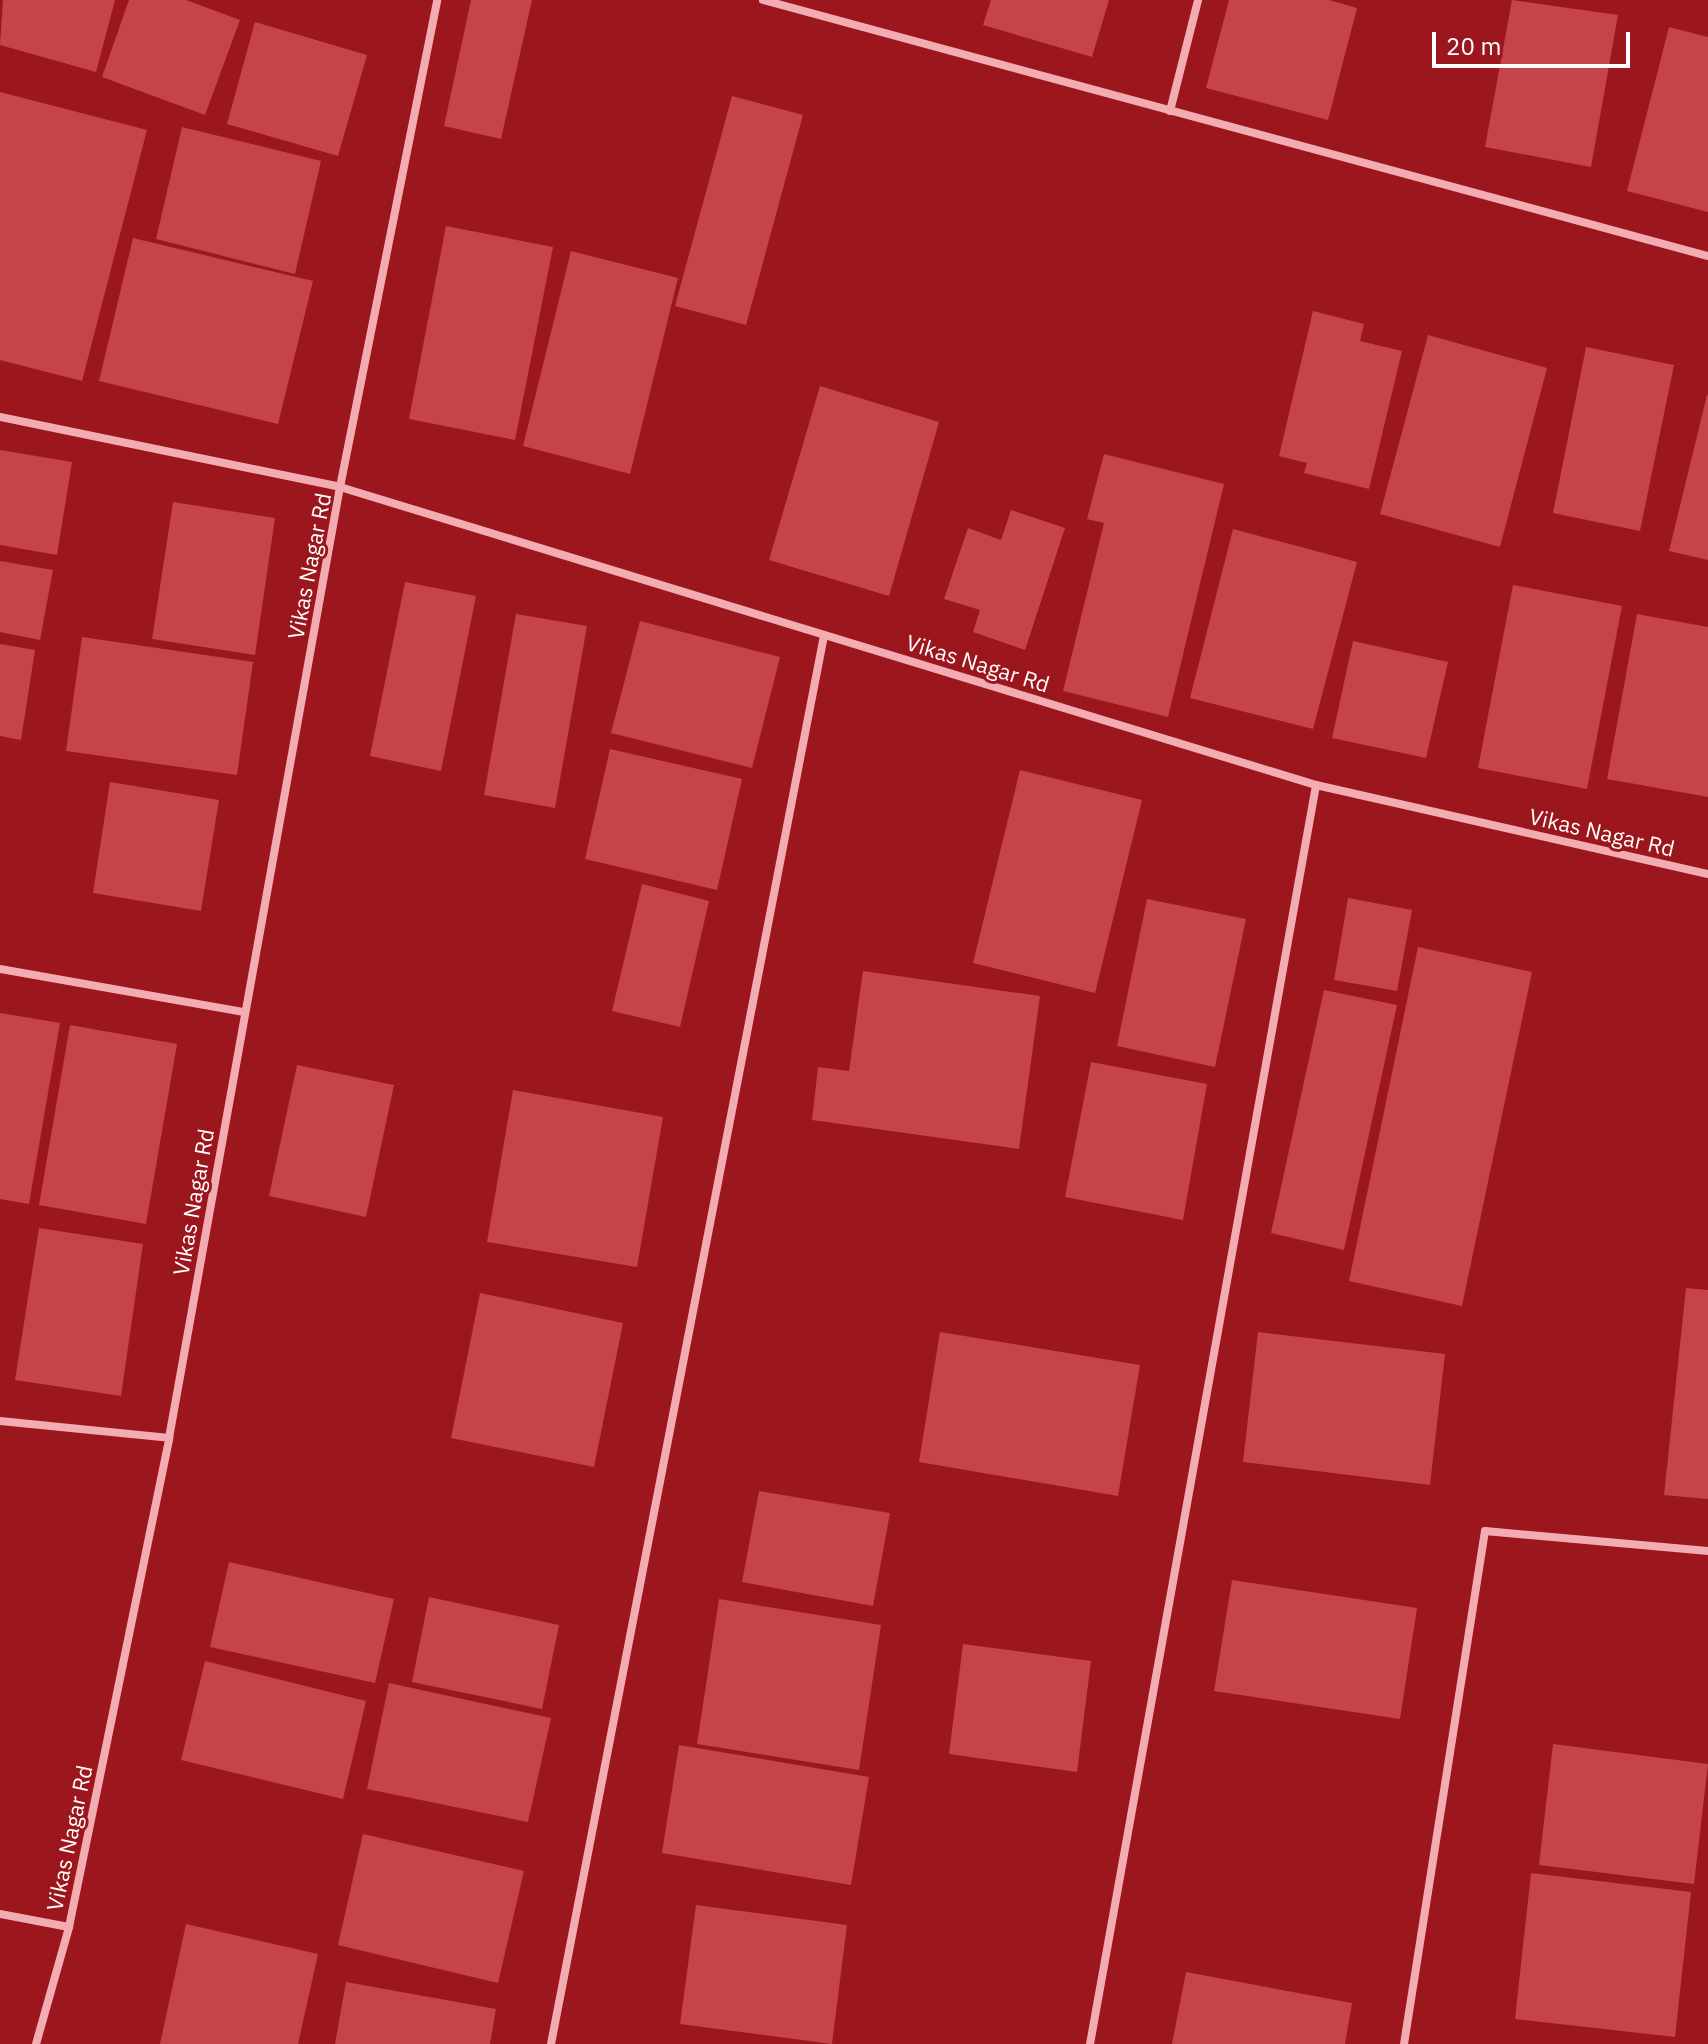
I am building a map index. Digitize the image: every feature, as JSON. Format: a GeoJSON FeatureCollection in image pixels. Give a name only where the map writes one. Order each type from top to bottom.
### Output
{"type":"FeatureCollection","features":[{"type":"Feature","properties":{"kind":"street"},"geometry":{"type":"LineString","coordinates":[[0,417],[340,487],[437,0]]}},
{"type":"Feature","properties":{"kind":"street"},"geometry":{"type":"LineString","coordinates":[[763,0],[1708,256]]}},
{"type":"Feature","properties":{"kind":"street"},"geometry":{"type":"LineString","coordinates":[[1170,111],[1198,0]]}},
{"type":"Feature","properties":{"kind":"street","name":"Vikas Nagar Rd"},"geometry":{"type":"LineString","coordinates":[[36,2044],[69,1927],[169,1438],[340,487],[1316,785],[1708,874]]}},
{"type":"Feature","properties":{"kind":"street"},"geometry":{"type":"LineString","coordinates":[[551,2044],[824,635]]}},
{"type":"Feature","properties":{"kind":"street"},"geometry":{"type":"LineString","coordinates":[[1090,2044],[1316,785]]}},
{"type":"Feature","properties":{"kind":"street"},"geometry":{"type":"LineString","coordinates":[[0,969],[244,1012]]}},
{"type":"Feature","properties":{"kind":"street"},"geometry":{"type":"LineString","coordinates":[[0,1421],[169,1438]]}},
{"type":"Feature","properties":{"kind":"street"},"geometry":{"type":"LineString","coordinates":[[1404,2044],[1485,1531],[1708,1551]]}},
{"type":"Feature","properties":{"kind":"street"},"geometry":{"type":"LineString","coordinates":[[0,1914],[69,1927]]}},
{"type":"Feature","properties":{"kind":"building"},"geometry":{"type":"Polygon","coordinates":[[[3,0],[115,0],[96,72],[0,45],[3,0]]]}},
{"type":"Feature","properties":{"kind":"building"},"geometry":{"type":"Polygon","coordinates":[[[129,0],[186,0],[240,20],[205,115],[102,77],[129,0]]]}},
{"type":"Feature","properties":{"kind":"building"},"geometry":{"type":"Polygon","coordinates":[[[471,0],[532,0],[501,139],[444,126],[471,0]]]}},
{"type":"Feature","properties":{"kind":"building"},"geometry":{"type":"Polygon","coordinates":[[[991,0],[1109,0],[1092,57],[983,25],[991,0]]]}},
{"type":"Feature","properties":{"kind":"building"},"geometry":{"type":"Polygon","coordinates":[[[1229,0],[1329,0],[1357,8],[1328,120],[1206,88],[1229,0]]]}},
{"type":"Feature","properties":{"kind":"building"},"geometry":{"type":"Polygon","coordinates":[[[1512,0],[1618,15],[1591,167],[1485,147],[1512,0]]]}},
{"type":"Feature","properties":{"kind":"building"},"geometry":{"type":"Polygon","coordinates":[[[255,22],[367,55],[338,156],[227,124],[255,22]]]}},
{"type":"Feature","properties":{"kind":"building"},"geometry":{"type":"Polygon","coordinates":[[[1669,27],[1708,37],[1708,212],[1627,191],[1669,27]]]}},
{"type":"Feature","properties":{"kind":"building"},"geometry":{"type":"Polygon","coordinates":[[[0,92],[147,130],[82,381],[0,360],[0,92]]]}},
{"type":"Feature","properties":{"kind":"building"},"geometry":{"type":"Polygon","coordinates":[[[732,96],[803,115],[746,325],[675,306],[732,96]]]}},
{"type":"Feature","properties":{"kind":"building"},"geometry":{"type":"Polygon","coordinates":[[[182,127],[321,161],[295,274],[156,239],[182,127]]]}},
{"type":"Feature","properties":{"kind":"building"},"geometry":{"type":"Polygon","coordinates":[[[446,226],[553,247],[515,440],[409,419],[446,226]]]}},
{"type":"Feature","properties":{"kind":"building"},"geometry":{"type":"Polygon","coordinates":[[[133,238],[313,281],[278,424],[99,381],[133,238]]]}},
{"type":"Feature","properties":{"kind":"building"},"geometry":{"type":"Polygon","coordinates":[[[571,251],[678,278],[630,474],[523,446],[571,251]]]}},
{"type":"Feature","properties":{"kind":"building"},"geometry":{"type":"Polygon","coordinates":[[[1313,311],[1364,324],[1360,341],[1402,351],[1369,489],[1304,473],[1307,463],[1279,456],[1313,311]]]}},
{"type":"Feature","properties":{"kind":"building"},"geometry":{"type":"Polygon","coordinates":[[[1428,335],[1547,368],[1500,547],[1380,514],[1428,335]]]}},
{"type":"Feature","properties":{"kind":"building"},"geometry":{"type":"Polygon","coordinates":[[[1586,347],[1674,365],[1640,531],[1553,513],[1586,347]]]}},
{"type":"Feature","properties":{"kind":"building"},"geometry":{"type":"Polygon","coordinates":[[[820,386],[939,422],[889,596],[769,560],[820,386]]]}},
{"type":"Feature","properties":{"kind":"building"},"geometry":{"type":"Polygon","coordinates":[[[1708,395],[1708,560],[1669,551],[1708,395]]]}},
{"type":"Feature","properties":{"kind":"building"},"geometry":{"type":"Polygon","coordinates":[[[0,450],[72,462],[57,555],[0,545],[0,450]]]}},
{"type":"Feature","properties":{"kind":"building"},"geometry":{"type":"Polygon","coordinates":[[[1104,454],[1224,484],[1168,717],[1063,691],[1104,523],[1087,519],[1104,454]]]}},
{"type":"Feature","properties":{"kind":"building"},"geometry":{"type":"Polygon","coordinates":[[[173,502],[275,518],[255,655],[152,639],[173,502]]]}},
{"type":"Feature","properties":{"kind":"building"},"geometry":{"type":"Polygon","coordinates":[[[1011,510],[1065,528],[1025,650],[973,632],[980,610],[944,599],[968,528],[1001,540],[1011,510]]]}},
{"type":"Feature","properties":{"kind":"building"},"geometry":{"type":"Polygon","coordinates":[[[1233,529],[1357,562],[1313,729],[1190,698],[1233,529]]]}},
{"type":"Feature","properties":{"kind":"building"},"geometry":{"type":"Polygon","coordinates":[[[0,561],[53,570],[40,640],[0,632],[0,561]]]}},
{"type":"Feature","properties":{"kind":"building"},"geometry":{"type":"Polygon","coordinates":[[[405,582],[476,596],[441,771],[370,756],[405,582]]]}},
{"type":"Feature","properties":{"kind":"building"},"geometry":{"type":"Polygon","coordinates":[[[1513,585],[1622,606],[1587,789],[1478,768],[1513,585]]]}},
{"type":"Feature","properties":{"kind":"building"},"geometry":{"type":"Polygon","coordinates":[[[516,614],[587,626],[555,808],[484,795],[516,614]]]}},
{"type":"Feature","properties":{"kind":"building"},"geometry":{"type":"Polygon","coordinates":[[[1637,614],[1708,627],[1708,797],[1607,779],[1637,614]]]}},
{"type":"Feature","properties":{"kind":"building"},"geometry":{"type":"Polygon","coordinates":[[[640,621],[780,657],[752,768],[611,733],[640,621]]]}},
{"type":"Feature","properties":{"kind":"building"},"geometry":{"type":"Polygon","coordinates":[[[82,637],[253,662],[237,775],[66,751],[82,637]]]}},
{"type":"Feature","properties":{"kind":"building"},"geometry":{"type":"Polygon","coordinates":[[[1353,641],[1448,662],[1426,758],[1332,738],[1353,641]]]}},
{"type":"Feature","properties":{"kind":"building"},"geometry":{"type":"Polygon","coordinates":[[[0,644],[35,650],[21,740],[0,736],[0,644]]]}},
{"type":"Feature","properties":{"kind":"building"},"geometry":{"type":"Polygon","coordinates":[[[610,749],[742,779],[717,890],[585,859],[610,749]]]}},
{"type":"Feature","properties":{"kind":"building"},"geometry":{"type":"Polygon","coordinates":[[[1020,770],[1142,800],[1095,993],[973,963],[1020,770]]]}},
{"type":"Feature","properties":{"kind":"building"},"geometry":{"type":"Polygon","coordinates":[[[110,782],[219,800],[201,911],[93,893],[110,782]]]}},
{"type":"Feature","properties":{"kind":"building"},"geometry":{"type":"Polygon","coordinates":[[[642,884],[709,901],[680,1027],[612,1011],[642,884]]]}},
{"type":"Feature","properties":{"kind":"building"},"geometry":{"type":"Polygon","coordinates":[[[1348,898],[1412,910],[1397,991],[1334,980],[1348,898]]]}},
{"type":"Feature","properties":{"kind":"building"},"geometry":{"type":"Polygon","coordinates":[[[1147,899],[1246,919],[1215,1067],[1117,1046],[1147,899]]]}},
{"type":"Feature","properties":{"kind":"building"},"geometry":{"type":"Polygon","coordinates":[[[1418,947],[1532,972],[1462,1306],[1349,1281],[1418,947]]]}},
{"type":"Feature","properties":{"kind":"building"},"geometry":{"type":"Polygon","coordinates":[[[863,971],[1040,996],[1019,1149],[812,1120],[818,1067],[849,1071],[863,971]]]}},
{"type":"Feature","properties":{"kind":"building"},"geometry":{"type":"Polygon","coordinates":[[[1324,990],[1397,1005],[1344,1250],[1271,1233],[1324,990]]]}},
{"type":"Feature","properties":{"kind":"building"},"geometry":{"type":"Polygon","coordinates":[[[0,1013],[60,1023],[29,1204],[0,1199],[0,1013]]]}},
{"type":"Feature","properties":{"kind":"building"},"geometry":{"type":"Polygon","coordinates":[[[70,1025],[177,1044],[146,1224],[39,1205],[70,1025]]]}},
{"type":"Feature","properties":{"kind":"building"},"geometry":{"type":"Polygon","coordinates":[[[1091,1062],[1207,1084],[1183,1220],[1065,1197],[1091,1062]]]}},
{"type":"Feature","properties":{"kind":"building"},"geometry":{"type":"Polygon","coordinates":[[[297,1065],[394,1085],[366,1217],[269,1196],[297,1065]]]}},
{"type":"Feature","properties":{"kind":"building"},"geometry":{"type":"Polygon","coordinates":[[[513,1090],[663,1117],[637,1267],[487,1242],[513,1090]]]}},
{"type":"Feature","properties":{"kind":"building"},"geometry":{"type":"Polygon","coordinates":[[[39,1228],[143,1244],[121,1396],[15,1380],[39,1228]]]}},
{"type":"Feature","properties":{"kind":"building"},"geometry":{"type":"Polygon","coordinates":[[[1686,1288],[1708,1290],[1708,1499],[1664,1495],[1686,1288]]]}},
{"type":"Feature","properties":{"kind":"building"},"geometry":{"type":"Polygon","coordinates":[[[480,1293],[623,1323],[594,1467],[451,1438],[480,1293]]]}},
{"type":"Feature","properties":{"kind":"building"},"geometry":{"type":"Polygon","coordinates":[[[940,1332],[1140,1365],[1118,1496],[919,1462],[940,1332]]]}},
{"type":"Feature","properties":{"kind":"building"},"geometry":{"type":"Polygon","coordinates":[[[1258,1332],[1445,1354],[1430,1485],[1243,1462],[1258,1332]]]}},
{"type":"Feature","properties":{"kind":"building"},"geometry":{"type":"Polygon","coordinates":[[[759,1491],[890,1513],[873,1606],[742,1582],[759,1491]]]}},
{"type":"Feature","properties":{"kind":"building"},"geometry":{"type":"Polygon","coordinates":[[[229,1562],[394,1599],[375,1683],[210,1647],[229,1562]]]}},
{"type":"Feature","properties":{"kind":"building"},"geometry":{"type":"Polygon","coordinates":[[[1232,1580],[1417,1608],[1400,1719],[1214,1691],[1232,1580]]]}},
{"type":"Feature","properties":{"kind":"building"},"geometry":{"type":"Polygon","coordinates":[[[429,1597],[559,1625],[542,1709],[412,1682],[429,1597]]]}},
{"type":"Feature","properties":{"kind":"building"},"geometry":{"type":"Polygon","coordinates":[[[719,1599],[881,1625],[859,1770],[697,1744],[719,1599]]]}},
{"type":"Feature","properties":{"kind":"building"},"geometry":{"type":"Polygon","coordinates":[[[963,1644],[1091,1661],[1077,1772],[949,1754],[963,1644]]]}},
{"type":"Feature","properties":{"kind":"building"},"geometry":{"type":"Polygon","coordinates":[[[205,1661],[366,1701],[343,1799],[181,1760],[205,1661]]]}},
{"type":"Feature","properties":{"kind":"building"},"geometry":{"type":"Polygon","coordinates":[[[389,1683],[551,1718],[528,1822],[367,1789],[389,1683]]]}},
{"type":"Feature","properties":{"kind":"building"},"geometry":{"type":"Polygon","coordinates":[[[1553,1744],[1708,1764],[1694,1884],[1539,1865],[1553,1744]]]}},
{"type":"Feature","properties":{"kind":"building"},"geometry":{"type":"Polygon","coordinates":[[[679,1745],[869,1777],[851,1885],[662,1853],[679,1745]]]}},
{"type":"Feature","properties":{"kind":"building"},"geometry":{"type":"Polygon","coordinates":[[[363,1834],[524,1871],[498,1983],[338,1945],[363,1834]]]}},
{"type":"Feature","properties":{"kind":"building"},"geometry":{"type":"Polygon","coordinates":[[[1531,1873],[1691,1892],[1675,2037],[1515,2019],[1531,1873]]]}},
{"type":"Feature","properties":{"kind":"building"},"geometry":{"type":"Polygon","coordinates":[[[696,1905],[847,1925],[832,2044],[680,2024],[696,1905]]]}},
{"type":"Feature","properties":{"kind":"building"},"geometry":{"type":"Polygon","coordinates":[[[186,1924],[318,1954],[298,2044],[160,2044],[186,1924]]]}},
{"type":"Feature","properties":{"kind":"building"},"geometry":{"type":"Polygon","coordinates":[[[1186,1972],[1352,2003],[1345,2044],[1172,2044],[1186,1972]]]}},
{"type":"Feature","properties":{"kind":"building"},"geometry":{"type":"Polygon","coordinates":[[[346,1982],[496,2009],[490,2044],[335,2044],[346,1982]]]}}]}
